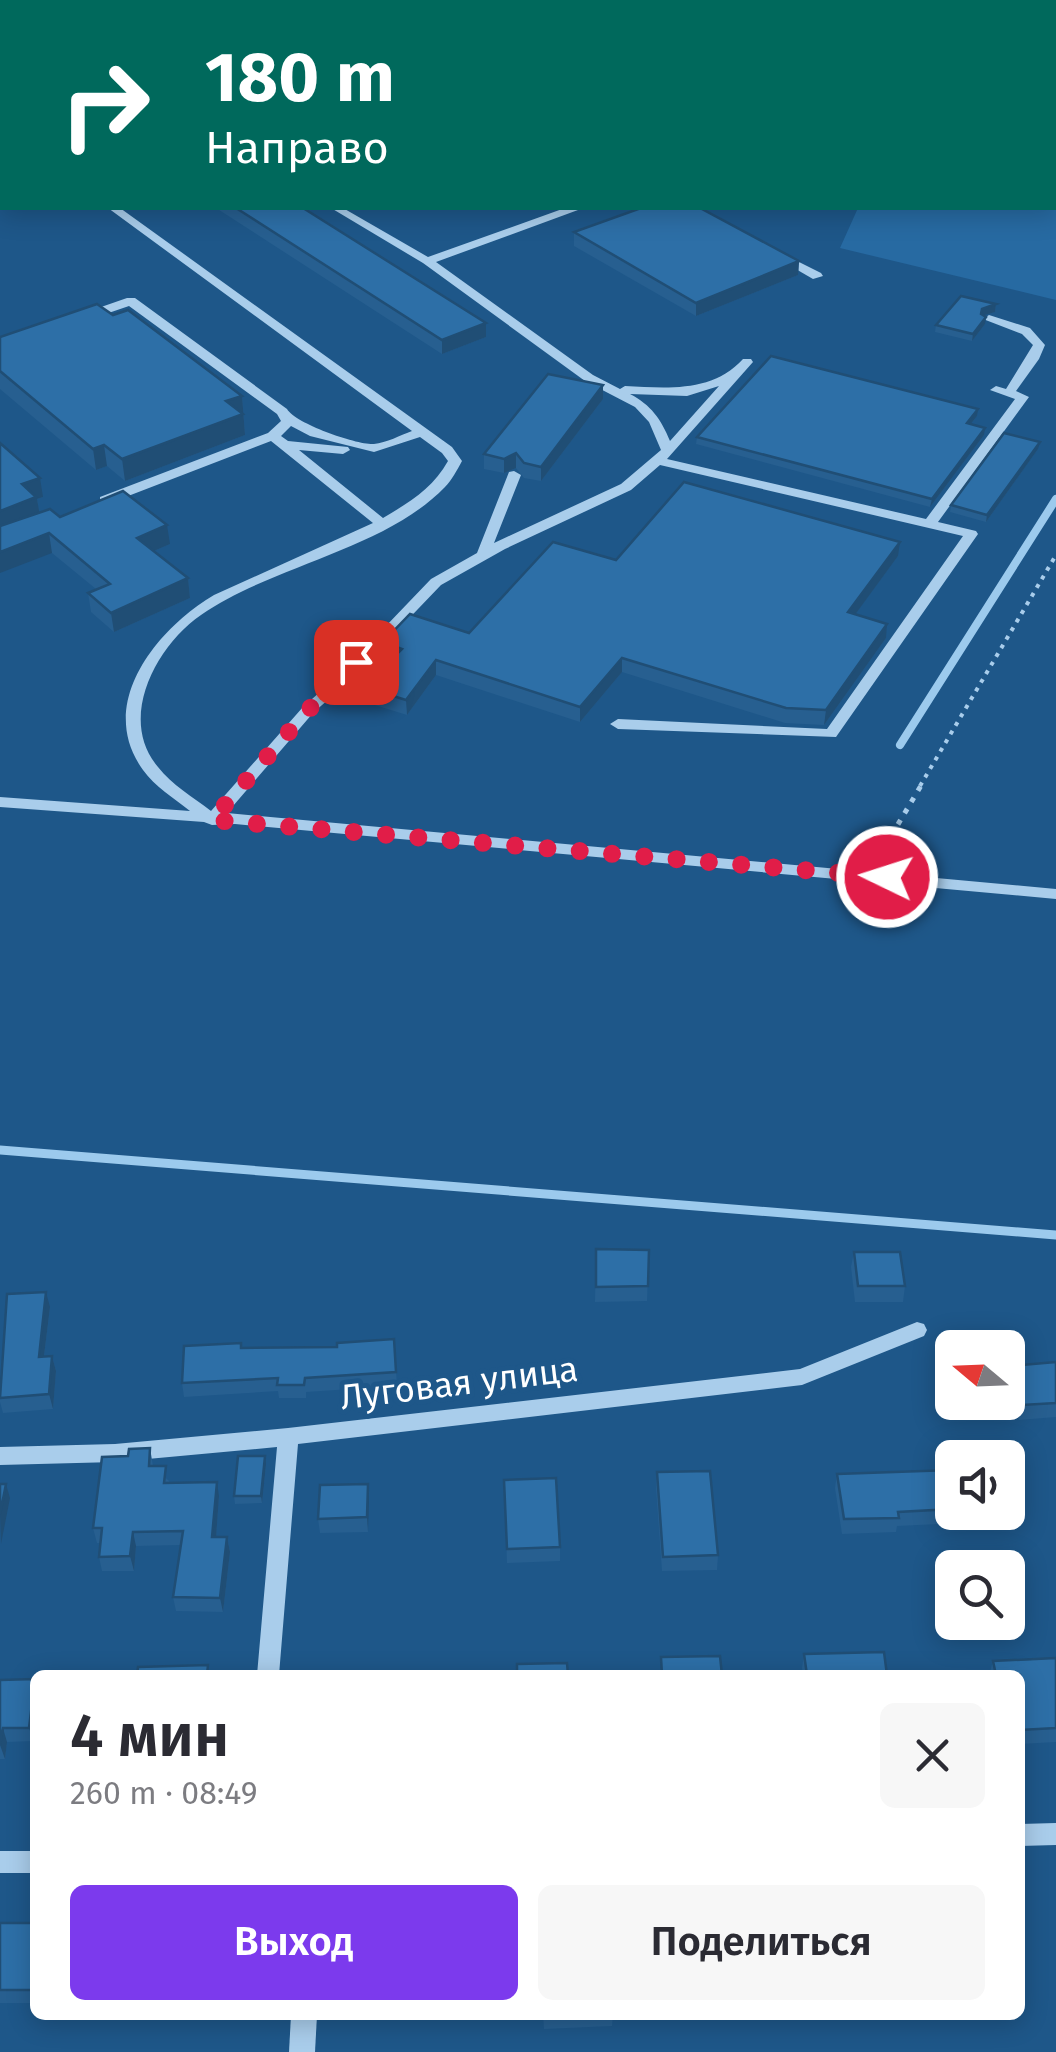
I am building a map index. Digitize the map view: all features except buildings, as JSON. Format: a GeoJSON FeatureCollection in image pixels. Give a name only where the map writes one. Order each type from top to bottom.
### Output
{"type":"FeatureCollection","features":[{"type":"Feature","properties":{"kind":"street"},"geometry":{"type":"LineString","coordinates":[[115,210],[453,456],[452,472],[382,524],[202,608],[172,635],[143,678],[132,709],[141,754],[166,785],[212,820]]}},
{"type":"Feature","properties":{"kind":"street"},"geometry":{"type":"LineString","coordinates":[[339,210],[427,261],[589,378],[649,412],[664,456]]}},
{"type":"Feature","properties":{"kind":"street"},"geometry":{"type":"LineString","coordinates":[[427,261],[568,210]]}},
{"type":"Feature","properties":{"kind":"street"},"geometry":{"type":"LineString","coordinates":[[770,250],[817,276]]}},
{"type":"Feature","properties":{"kind":"street"},"geometry":{"type":"LineString","coordinates":[[75,321],[131,301],[287,419],[321,435],[377,448]]}},
{"type":"Feature","properties":{"kind":"street"},"geometry":{"type":"LineString","coordinates":[[930,523],[1023,397],[1003,392],[1034,359],[1039,344],[1026,331],[990,319]]}},
{"type":"Feature","properties":{"kind":"street"},"geometry":{"type":"LineString","coordinates":[[212,820],[308,710],[343,679],[419,596],[448,573],[483,554],[626,487],[664,456],[748,362]]}},
{"type":"Feature","properties":{"kind":"street"},"geometry":{"type":"LineString","coordinates":[[609,388],[687,392],[736,377]]}},
{"type":"Feature","properties":{"kind":"street"},"geometry":{"type":"LineString","coordinates":[[577,394],[589,378]]}},
{"type":"Feature","properties":{"kind":"street"},"geometry":{"type":"LineString","coordinates":[[278,441],[287,419]]}},
{"type":"Feature","properties":{"kind":"street"},"geometry":{"type":"LineString","coordinates":[[91,506],[278,441],[350,450],[377,448],[422,432]]}},
{"type":"Feature","properties":{"kind":"street"},"geometry":{"type":"LineString","coordinates":[[278,441],[382,524]]}},
{"type":"Feature","properties":{"kind":"street"},"geometry":{"type":"LineString","coordinates":[[618,724],[818,736],[832,733],[972,534],[664,456]]}},
{"type":"Feature","properties":{"kind":"street"},"geometry":{"type":"LineString","coordinates":[[483,554],[514,475]]}},
{"type":"Feature","properties":{"kind":"street"},"geometry":{"type":"LineString","coordinates":[[0,802],[1056,894]]}},
{"type":"Feature","properties":{"kind":"street","name":"Луговая улица"},"geometry":{"type":"LineString","coordinates":[[0,1456],[115,1454],[288,1437],[802,1377],[917,1330]]}},
{"type":"Feature","properties":{"kind":"street"},"geometry":{"type":"LineString","coordinates":[[268,1670],[288,1437]]}},
{"type":"Feature","properties":{"kind":"street"},"geometry":{"type":"LineString","coordinates":[[1025,1836],[1056,1834]]}},
{"type":"Feature","properties":{"kind":"street"},"geometry":{"type":"LineString","coordinates":[[0,1862],[30,1862]]}},
{"type":"Feature","properties":{"kind":"street"},"geometry":{"type":"LineString","coordinates":[[302,2052],[304,2020]]}},
{"type":"Feature","properties":{"kind":"path"},"geometry":{"type":"LineString","coordinates":[[887,877],[894,831],[1056,555]]}},
{"type":"Feature","properties":{"kind":"shaded area"},"geometry":{"type":"Polygon","coordinates":[[[857,210],[1056,210],[1056,300],[840,248],[857,210]]]}},
{"type":"Feature","properties":{"kind":"waterway"},"geometry":{"type":"LineString","coordinates":[[900,745],[1056,499]]}},
{"type":"Feature","properties":{"kind":"waterway"},"geometry":{"type":"LineString","coordinates":[[0,1150],[1056,1235]]}},
{"type":"Feature","properties":{"kind":"route"},"geometry":{"type":"LineString","coordinates":[[356,662],[308,710],[212,820],[887,877]]}}]}
